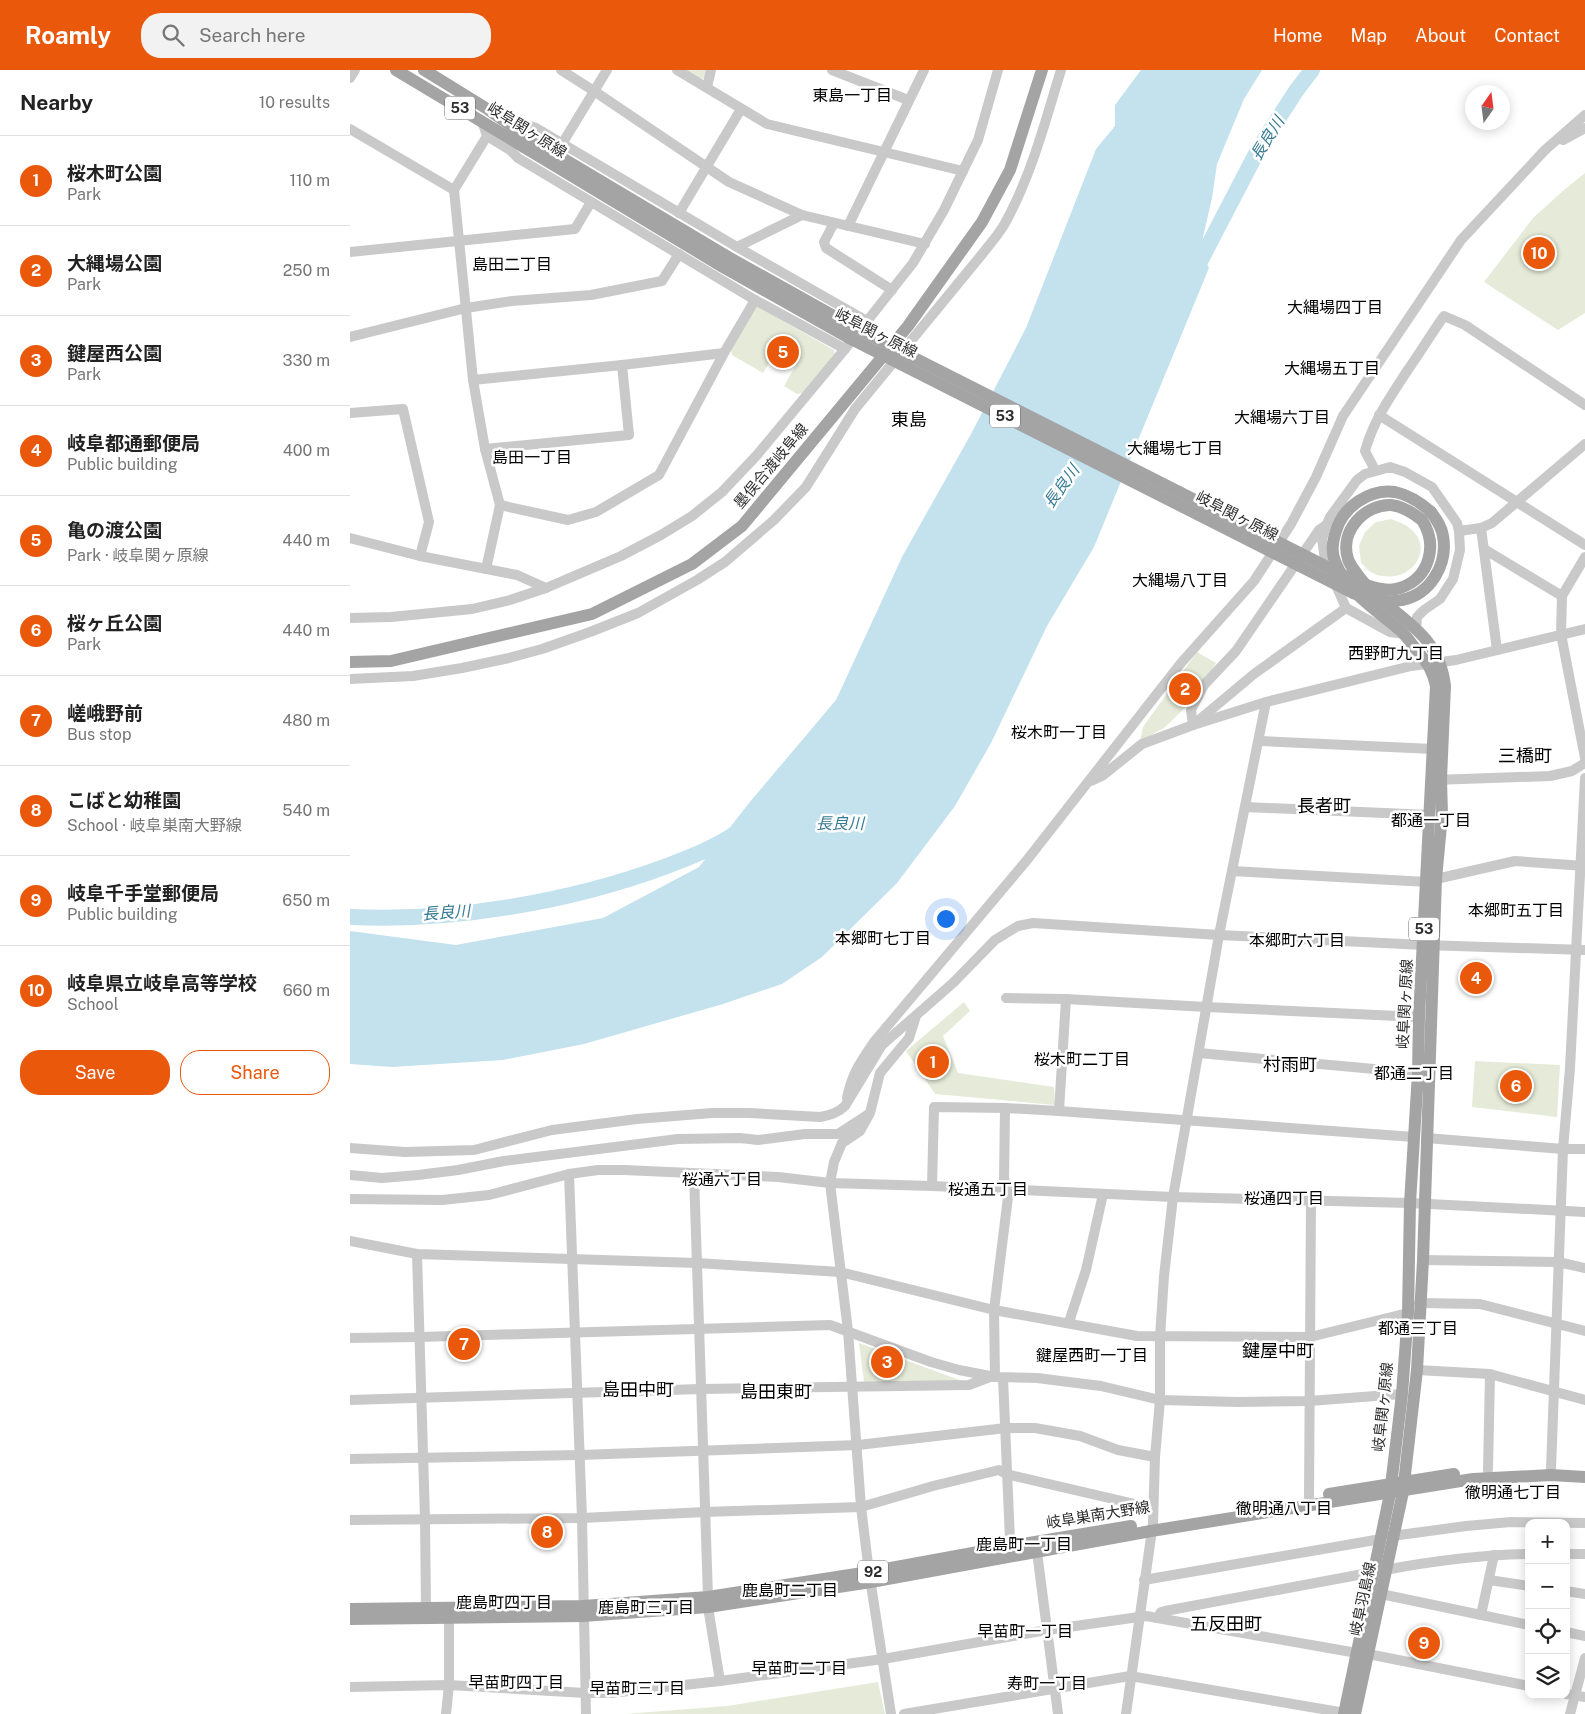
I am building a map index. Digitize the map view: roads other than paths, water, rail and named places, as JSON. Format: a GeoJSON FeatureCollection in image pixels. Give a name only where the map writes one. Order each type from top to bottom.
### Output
{"type":"FeatureCollection","features":[{"type":"Feature","properties":{"kind":"main road","name":"岐阜関ヶ原線"},"geometry":{"type":"LineString","coordinates":[[396,70],[486,116],[722,268],[851,340],[1353,593],[1384,601],[1402,600],[1426,587],[1440,568],[1444,546],[1443,534],[1438,522],[1392,505],[1372,508],[1359,517],[1346,541],[1348,558],[1355,571],[1368,589],[1416,628],[1426,640],[1433,663],[1436,686],[1433,749],[1442,814],[1431,880]]}},
{"type":"Feature","properties":{"kind":"main road","name":"岐阜関ヶ原線"},"geometry":{"type":"LineString","coordinates":[[424,70],[439,74],[486,116]]}},
{"type":"Feature","properties":{"kind":"main road","name":"墨俣合渡岐阜線"},"geometry":{"type":"LineString","coordinates":[[350,662],[392,661],[592,614],[692,564],[742,526],[908,326],[982,222],[1010,170],[1042,70]]}},
{"type":"Feature","properties":{"kind":"main road","name":"岐阜関ヶ原線"},"geometry":{"type":"LineString","coordinates":[[1397,1488],[1408,1313],[1410,1203],[1420,1137],[1429,945],[1430,815],[1437,780],[1445,686],[1444,675],[1433,663],[1404,634],[1359,598],[1334,560],[1334,540],[1338,524],[1343,516],[1358,501],[1368,496],[1394,492],[1408,496],[1422,504],[1426,516]]}},
{"type":"Feature","properties":{"kind":"main road","name":"岐阜関ヶ原線"},"geometry":{"type":"LineString","coordinates":[[1397,1488],[1417,1370],[1424,1204],[1418,1072],[1419,1016],[1429,945]]}},
{"type":"Feature","properties":{"kind":"main road"},"geometry":{"type":"LineString","coordinates":[[1397,1488],[1488,1470],[1585,1470]]}},
{"type":"Feature","properties":{"kind":"main road"},"geometry":{"type":"LineString","coordinates":[[1397,1488],[1474,1479],[1551,1475],[1585,1477]]}},
{"type":"Feature","properties":{"kind":"main road","name":"岐阜巣南大野線"},"geometry":{"type":"LineString","coordinates":[[350,1619],[449,1612],[583,1611],[708,1602],[1037,1552],[1152,1527],[1309,1497],[1397,1488]]}},
{"type":"Feature","properties":{"kind":"main road","name":"岐阜巣南大野線"},"geometry":{"type":"LineString","coordinates":[[870,1577],[1011,1546],[1152,1527],[1397,1488]]}},
{"type":"Feature","properties":{"kind":"main road","name":"岐阜羽島線"},"geometry":{"type":"LineString","coordinates":[[1348,1714],[1397,1488]]}},
{"type":"Feature","properties":{"kind":"main road","name":"岐阜羽島線"},"geometry":{"type":"LineString","coordinates":[[1362,1653],[1380,1594],[1379,1571]]}},
{"type":"Feature","properties":{"kind":"main road","name":"岐阜巣南大野線"},"geometry":{"type":"LineString","coordinates":[[350,1609],[426,1608],[449,1612]]}},
{"type":"Feature","properties":{"kind":"street"},"geometry":{"type":"LineString","coordinates":[[350,78],[354,70]]}},
{"type":"Feature","properties":{"kind":"street"},"geometry":{"type":"LineString","coordinates":[[561,70],[730,182],[802,214],[925,244]]}},
{"type":"Feature","properties":{"kind":"street"},"geometry":{"type":"LineString","coordinates":[[562,144],[607,70]]}},
{"type":"Feature","properties":{"kind":"street"},"geometry":{"type":"LineString","coordinates":[[677,70],[767,124],[963,171]]}},
{"type":"Feature","properties":{"kind":"street"},"geometry":{"type":"LineString","coordinates":[[707,87],[712,70]]}},
{"type":"Feature","properties":{"kind":"street"},"geometry":{"type":"LineString","coordinates":[[832,70],[908,100]]}},
{"type":"Feature","properties":{"kind":"street"},"geometry":{"type":"LineString","coordinates":[[848,226],[924,70]]}},
{"type":"Feature","properties":{"kind":"street"},"geometry":{"type":"LineString","coordinates":[[350,618],[391,617],[472,609],[510,600],[546,588],[621,556],[661,535],[692,516],[722,492],[757,455],[913,263],[944,210],[978,140],[998,70]]}},
{"type":"Feature","properties":{"kind":"street"},"geometry":{"type":"LineString","coordinates":[[350,678],[413,676],[517,656],[590,632],[638,613],[725,562],[774,520],[806,487],[855,409],[1003,227],[1023,184],[1040,139],[1061,70]]}},
{"type":"Feature","properties":{"kind":"street"},"geometry":{"type":"LineString","coordinates":[[679,212],[741,109]]}},
{"type":"Feature","properties":{"kind":"street"},"geometry":{"type":"LineString","coordinates":[[486,569],[500,505],[485,449],[473,380],[454,190],[488,136],[486,116],[536,128],[737,247],[867,321]]}},
{"type":"Feature","properties":{"kind":"street"},"geometry":{"type":"LineString","coordinates":[[845,1106],[851,1080],[874,1042],[1027,860],[1181,663],[1254,581],[1291,524],[1316,477],[1343,416],[1461,240],[1545,150],[1585,116]]}},
{"type":"Feature","properties":{"kind":"street"},"geometry":{"type":"LineString","coordinates":[[1545,150],[1585,128]]}},
{"type":"Feature","properties":{"kind":"street"},"geometry":{"type":"LineString","coordinates":[[350,129],[454,190]]}},
{"type":"Feature","properties":{"kind":"street"},"geometry":{"type":"LineString","coordinates":[[488,136],[510,150],[518,158],[755,300],[845,349]]}},
{"type":"Feature","properties":{"kind":"street"},"geometry":{"type":"LineString","coordinates":[[350,252],[575,229],[591,202]]}},
{"type":"Feature","properties":{"kind":"street"},"geometry":{"type":"LineString","coordinates":[[737,247],[802,214]]}},
{"type":"Feature","properties":{"kind":"street"},"geometry":{"type":"LineString","coordinates":[[834,223],[824,242],[826,248],[892,290]]}},
{"type":"Feature","properties":{"kind":"street"},"geometry":{"type":"LineString","coordinates":[[350,338],[466,308],[512,301],[591,295],[662,281],[679,254]]}},
{"type":"Feature","properties":{"kind":"street"},"geometry":{"type":"LineString","coordinates":[[500,505],[568,520],[596,512],[659,475],[724,353],[755,300]]}},
{"type":"Feature","properties":{"kind":"street"},"geometry":{"type":"LineString","coordinates":[[1375,470],[1366,451],[1371,432],[1379,415],[1429,336],[1444,316],[1465,325],[1585,404]]}},
{"type":"Feature","properties":{"kind":"street"},"geometry":{"type":"LineString","coordinates":[[473,380],[724,353]]}},
{"type":"Feature","properties":{"kind":"street"},"geometry":{"type":"LineString","coordinates":[[485,449],[629,435],[622,365]]}},
{"type":"Feature","properties":{"kind":"street"},"geometry":{"type":"LineString","coordinates":[[350,413],[403,408],[428,522],[420,556]]}},
{"type":"Feature","properties":{"kind":"street"},"geometry":{"type":"LineString","coordinates":[[1379,415],[1585,545]]}},
{"type":"Feature","properties":{"kind":"street"},"geometry":{"type":"LineString","coordinates":[[1459,531],[1481,528],[1492,523],[1585,444]]}},
{"type":"Feature","properties":{"kind":"street"},"geometry":{"type":"LineString","coordinates":[[1404,634],[1390,632],[1346,608],[1325,560],[1322,539],[1330,517],[1357,480],[1375,470],[1390,467],[1405,472],[1432,487],[1457,523],[1460,550],[1453,579],[1440,599],[1417,617],[1416,628]]}},
{"type":"Feature","properties":{"kind":"street"},"geometry":{"type":"LineString","coordinates":[[1193,726],[1192,710],[1204,685],[1236,651],[1319,530],[1326,526]]}},
{"type":"Feature","properties":{"kind":"street"},"geometry":{"type":"LineString","coordinates":[[1481,528],[1497,650]]}},
{"type":"Feature","properties":{"kind":"street"},"geometry":{"type":"LineString","coordinates":[[350,538],[420,556],[517,575],[546,588]]}},
{"type":"Feature","properties":{"kind":"street"},"geometry":{"type":"LineString","coordinates":[[1484,549],[1562,596]]}},
{"type":"Feature","properties":{"kind":"street"},"geometry":{"type":"LineString","coordinates":[[1585,557],[1562,596],[1561,634],[1585,758]]}},
{"type":"Feature","properties":{"kind":"street"},"geometry":{"type":"LineString","coordinates":[[1193,726],[1254,674],[1346,608]]}},
{"type":"Feature","properties":{"kind":"street"},"geometry":{"type":"LineString","coordinates":[[1089,781],[1102,776],[1140,746],[1266,702],[1411,666],[1456,660],[1585,629]]}},
{"type":"Feature","properties":{"kind":"street"},"geometry":{"type":"LineString","coordinates":[[1126,1714],[1152,1527],[1160,1400],[1160,1337],[1164,1276],[1173,1197],[1219,935],[1266,702]]}},
{"type":"Feature","properties":{"kind":"street"},"geometry":{"type":"LineString","coordinates":[[1258,741],[1433,749]]}},
{"type":"Feature","properties":{"kind":"street"},"geometry":{"type":"LineString","coordinates":[[1437,780],[1550,776],[1572,771],[1585,763]]}},
{"type":"Feature","properties":{"kind":"street"},"geometry":{"type":"LineString","coordinates":[[1551,1469],[1563,1149],[1580,950],[1585,778]]}},
{"type":"Feature","properties":{"kind":"street"},"geometry":{"type":"LineString","coordinates":[[1245,807],[1430,815]]}},
{"type":"Feature","properties":{"kind":"street"},"geometry":{"type":"LineString","coordinates":[[1232,871],[1431,880],[1514,861],[1582,866]]}},
{"type":"Feature","properties":{"kind":"street"},"geometry":{"type":"LineString","coordinates":[[350,1148],[405,1152],[474,1150],[552,1130],[637,1119],[712,1113],[820,1117],[840,1111],[845,1106],[882,1045],[953,983],[995,940],[1018,926],[1034,923],[1219,935],[1580,950]]}},
{"type":"Feature","properties":{"kind":"street"},"geometry":{"type":"LineString","coordinates":[[1006,998],[1066,998],[1206,1007],[1419,1016]]}},
{"type":"Feature","properties":{"kind":"street"},"geometry":{"type":"LineString","coordinates":[[1059,1111],[1066,998]]}},
{"type":"Feature","properties":{"kind":"street"},"geometry":{"type":"LineString","coordinates":[[891,1714],[861,1507],[858,1445],[848,1331],[830,1183],[834,1162],[842,1142],[860,1132],[870,1113],[880,1073],[910,1038],[916,1015]]}},
{"type":"Feature","properties":{"kind":"street"},"geometry":{"type":"LineString","coordinates":[[1199,1053],[1418,1072]]}},
{"type":"Feature","properties":{"kind":"street"},"geometry":{"type":"LineString","coordinates":[[932,1186],[934,1107],[1059,1111],[1563,1149],[1585,1149]]}},
{"type":"Feature","properties":{"kind":"street"},"geometry":{"type":"LineString","coordinates":[[1005,1108],[1004,1180],[1009,1189],[994,1310],[996,1377],[1006,1428],[1006,1474],[1011,1546]]}},
{"type":"Feature","properties":{"kind":"street"},"geometry":{"type":"LineString","coordinates":[[350,1176],[382,1178],[418,1175],[504,1161],[678,1139],[740,1138],[758,1140],[804,1134],[838,1134],[870,1113]]}},
{"type":"Feature","properties":{"kind":"street"},"geometry":{"type":"LineString","coordinates":[[350,1199],[442,1200],[489,1195],[569,1174],[598,1170],[778,1177],[830,1183],[1173,1197],[1410,1203],[1585,1212]]}},
{"type":"Feature","properties":{"kind":"street"},"geometry":{"type":"LineString","coordinates":[[569,1174],[582,1518],[586,1714]]}},
{"type":"Feature","properties":{"kind":"street"},"geometry":{"type":"LineString","coordinates":[[694,1174],[708,1602],[720,1681]]}},
{"type":"Feature","properties":{"kind":"street"},"geometry":{"type":"LineString","coordinates":[[1069,1322],[1086,1270],[1103,1194]]}},
{"type":"Feature","properties":{"kind":"street"},"geometry":{"type":"LineString","coordinates":[[1309,1497],[1311,1200]]}},
{"type":"Feature","properties":{"kind":"street"},"geometry":{"type":"LineString","coordinates":[[350,1241],[417,1254],[697,1263],[840,1272],[994,1310],[1069,1322],[1137,1336],[1310,1337],[1408,1313]]}},
{"type":"Feature","properties":{"kind":"street"},"geometry":{"type":"LineString","coordinates":[[417,1254],[426,1608]]}},
{"type":"Feature","properties":{"kind":"street"},"geometry":{"type":"LineString","coordinates":[[1423,1260],[1558,1262],[1585,1268]]}},
{"type":"Feature","properties":{"kind":"street"},"geometry":{"type":"LineString","coordinates":[[1420,1304],[1480,1304],[1585,1331]]}},
{"type":"Feature","properties":{"kind":"street"},"geometry":{"type":"LineString","coordinates":[[350,1338],[830,1325],[931,1362],[996,1377],[1037,1378],[1101,1386],[1160,1400],[1309,1401],[1402,1394]]}},
{"type":"Feature","properties":{"kind":"street"},"geometry":{"type":"LineString","coordinates":[[1417,1370],[1490,1374],[1585,1400]]}},
{"type":"Feature","properties":{"kind":"street"},"geometry":{"type":"LineString","coordinates":[[1488,1470],[1490,1374]]}},
{"type":"Feature","properties":{"kind":"street"},"geometry":{"type":"LineString","coordinates":[[350,1400],[701,1388],[969,1385],[996,1377]]}},
{"type":"Feature","properties":{"kind":"street"},"geometry":{"type":"LineString","coordinates":[[350,1460],[703,1452],[858,1445],[1006,1428],[1036,1428],[1080,1436],[1118,1450],[1155,1457]]}},
{"type":"Feature","properties":{"kind":"street"},"geometry":{"type":"LineString","coordinates":[[350,1520],[582,1518],[861,1507],[933,1486],[999,1470],[1006,1474],[1152,1508]]}},
{"type":"Feature","properties":{"kind":"street"},"geometry":{"type":"LineString","coordinates":[[1144,1580],[1387,1537],[1466,1526],[1511,1522],[1585,1523]]}},
{"type":"Feature","properties":{"kind":"street"},"geometry":{"type":"LineString","coordinates":[[1037,1552],[1058,1714]]}},
{"type":"Feature","properties":{"kind":"street"},"geometry":{"type":"LineString","coordinates":[[1157,1618],[1161,1612],[1165,1611],[1379,1571],[1431,1562],[1494,1555],[1525,1554]]}},
{"type":"Feature","properties":{"kind":"street"},"geometry":{"type":"LineString","coordinates":[[1570,1554],[1585,1554]]}},
{"type":"Feature","properties":{"kind":"street"},"geometry":{"type":"LineString","coordinates":[[1482,1615],[1494,1555]]}},
{"type":"Feature","properties":{"kind":"street"},"geometry":{"type":"LineString","coordinates":[[1489,1580],[1525,1585]]}},
{"type":"Feature","properties":{"kind":"street"},"geometry":{"type":"LineString","coordinates":[[1570,1592],[1585,1594]]}},
{"type":"Feature","properties":{"kind":"street"},"geometry":{"type":"LineString","coordinates":[[1380,1594],[1525,1624]]}},
{"type":"Feature","properties":{"kind":"street"},"geometry":{"type":"LineString","coordinates":[[446,1714],[449,1684],[449,1612]]}},
{"type":"Feature","properties":{"kind":"street"},"geometry":{"type":"LineString","coordinates":[[350,1687],[449,1684],[585,1694],[611,1694],[883,1658],[1139,1616],[1362,1653],[1525,1685]]}},
{"type":"Feature","properties":{"kind":"street"},"geometry":{"type":"LineString","coordinates":[[1570,1633],[1585,1636]]}},
{"type":"Feature","properties":{"kind":"street"},"geometry":{"type":"LineString","coordinates":[[1585,1658],[1570,1695],[1585,1697]]}},
{"type":"Feature","properties":{"kind":"street"},"geometry":{"type":"LineString","coordinates":[[904,1714],[1130,1676],[1348,1714]]}},
{"type":"Feature","properties":{"kind":"street"},"geometry":{"type":"LineString","coordinates":[[1570,1699],[1570,1714]]}},
{"type":"Feature","properties":{"kind":"water","name":"長良川"},"geometry":{"type":"Polygon","coordinates":[[[1141,70],[1262,70],[1244,99],[1217,164],[1212,198],[1200,250],[1209,268],[1094,547],[1047,626],[991,743],[955,806],[897,883],[822,957],[782,984],[723,1004],[584,1044],[503,1060],[392,1067],[350,1064],[350,931],[456,945],[603,918],[699,867],[749,803],[836,700],[902,557],[971,434],[1026,328],[1096,149],[1115,126],[1115,105],[1141,70]]]}},
{"type":"Feature","properties":{"kind":"waterway","name":"長良川"},"geometry":{"type":"LineString","coordinates":[[1193,275],[1258,150],[1296,91],[1312,70]]}},
{"type":"Feature","properties":{"kind":"waterway","name":"長良川"},"geometry":{"type":"LineString","coordinates":[[350,917],[389,918],[470,913],[551,899],[630,879],[667,866],[693,856],[735,834]]}},
{"type":"Feature","properties":{"kind":"place","name":"岐阜県立岐阜高等学校"},"geometry":{"type":"Point","coordinates":[1539,253]}},
{"type":"Feature","properties":{"kind":"place","name":"亀の渡公園"},"geometry":{"type":"Point","coordinates":[783,352]}},
{"type":"Feature","properties":{"kind":"place","name":"大縄場公園"},"geometry":{"type":"Point","coordinates":[1185,689]}},
{"type":"Feature","properties":{"kind":"place","name":"岐阜都通郵便局"},"geometry":{"type":"Point","coordinates":[1476,978]}},
{"type":"Feature","properties":{"kind":"place","name":"桜木町公園"},"geometry":{"type":"Point","coordinates":[933,1062]}},
{"type":"Feature","properties":{"kind":"place","name":"桜ヶ丘公園"},"geometry":{"type":"Point","coordinates":[1516,1086]}},
{"type":"Feature","properties":{"kind":"place","name":"嵯峨野前"},"geometry":{"type":"Point","coordinates":[464,1344]}},
{"type":"Feature","properties":{"kind":"place","name":"鍵屋西公園"},"geometry":{"type":"Point","coordinates":[887,1362]}},
{"type":"Feature","properties":{"kind":"place","name":"こばと幼稚園"},"geometry":{"type":"Point","coordinates":[547,1532]}},
{"type":"Feature","properties":{"kind":"place","name":"岐阜千手堂郵便局"},"geometry":{"type":"Point","coordinates":[1424,1643]}},
{"type":"Feature","properties":{"kind":"district","name":"東島一丁目"},"geometry":{"type":"Point","coordinates":[852,95]}},
{"type":"Feature","properties":{"kind":"district","name":"島田二丁目"},"geometry":{"type":"Point","coordinates":[512,264]}},
{"type":"Feature","properties":{"kind":"district","name":"大縄場四丁目"},"geometry":{"type":"Point","coordinates":[1335,307]}},
{"type":"Feature","properties":{"kind":"district","name":"大縄場五丁目"},"geometry":{"type":"Point","coordinates":[1332,368]}},
{"type":"Feature","properties":{"kind":"district","name":"大縄場六丁目"},"geometry":{"type":"Point","coordinates":[1282,417]}},
{"type":"Feature","properties":{"kind":"district","name":"東島"},"geometry":{"type":"Point","coordinates":[909,420]}},
{"type":"Feature","properties":{"kind":"district","name":"大縄場七丁目"},"geometry":{"type":"Point","coordinates":[1175,448]}},
{"type":"Feature","properties":{"kind":"district","name":"島田一丁目"},"geometry":{"type":"Point","coordinates":[532,457]}},
{"type":"Feature","properties":{"kind":"district","name":"大縄場八丁目"},"geometry":{"type":"Point","coordinates":[1180,580]}},
{"type":"Feature","properties":{"kind":"district","name":"西野町九丁目"},"geometry":{"type":"Point","coordinates":[1396,653]}},
{"type":"Feature","properties":{"kind":"district","name":"桜木町一丁目"},"geometry":{"type":"Point","coordinates":[1059,732]}},
{"type":"Feature","properties":{"kind":"district","name":"三橋町"},"geometry":{"type":"Point","coordinates":[1525,756]}},
{"type":"Feature","properties":{"kind":"district","name":"長者町"},"geometry":{"type":"Point","coordinates":[1324,806]}},
{"type":"Feature","properties":{"kind":"district","name":"都通一丁目"},"geometry":{"type":"Point","coordinates":[1431,820]}},
{"type":"Feature","properties":{"kind":"district","name":"本郷町五丁目"},"geometry":{"type":"Point","coordinates":[1516,910]}},
{"type":"Feature","properties":{"kind":"district","name":"本郷町七丁目"},"geometry":{"type":"Point","coordinates":[883,938]}},
{"type":"Feature","properties":{"kind":"district","name":"本郷町六丁目"},"geometry":{"type":"Point","coordinates":[1297,940]}},
{"type":"Feature","properties":{"kind":"district","name":"桜木町二丁目"},"geometry":{"type":"Point","coordinates":[1082,1059]}},
{"type":"Feature","properties":{"kind":"district","name":"村雨町"},"geometry":{"type":"Point","coordinates":[1290,1065]}},
{"type":"Feature","properties":{"kind":"district","name":"都通二丁目"},"geometry":{"type":"Point","coordinates":[1414,1073]}},
{"type":"Feature","properties":{"kind":"district","name":"桜通六丁目"},"geometry":{"type":"Point","coordinates":[722,1179]}},
{"type":"Feature","properties":{"kind":"district","name":"桜通五丁目"},"geometry":{"type":"Point","coordinates":[988,1189]}},
{"type":"Feature","properties":{"kind":"district","name":"桜通四丁目"},"geometry":{"type":"Point","coordinates":[1284,1198]}},
{"type":"Feature","properties":{"kind":"district","name":"都通三丁目"},"geometry":{"type":"Point","coordinates":[1418,1328]}},
{"type":"Feature","properties":{"kind":"district","name":"鍵屋中町"},"geometry":{"type":"Point","coordinates":[1278,1351]}},
{"type":"Feature","properties":{"kind":"district","name":"鍵屋西町一丁目"},"geometry":{"type":"Point","coordinates":[1092,1355]}},
{"type":"Feature","properties":{"kind":"district","name":"島田中町"},"geometry":{"type":"Point","coordinates":[638,1390]}},
{"type":"Feature","properties":{"kind":"district","name":"島田東町"},"geometry":{"type":"Point","coordinates":[776,1392]}},
{"type":"Feature","properties":{"kind":"district","name":"徹明通七丁目"},"geometry":{"type":"Point","coordinates":[1513,1492]}},
{"type":"Feature","properties":{"kind":"district","name":"徹明通八丁目"},"geometry":{"type":"Point","coordinates":[1284,1508]}},
{"type":"Feature","properties":{"kind":"district","name":"鹿島町一丁目"},"geometry":{"type":"Point","coordinates":[1024,1544]}},
{"type":"Feature","properties":{"kind":"district","name":"鹿島町二丁目"},"geometry":{"type":"Point","coordinates":[790,1590]}},
{"type":"Feature","properties":{"kind":"district","name":"鹿島町四丁目"},"geometry":{"type":"Point","coordinates":[504,1602]}},
{"type":"Feature","properties":{"kind":"district","name":"鹿島町三丁目"},"geometry":{"type":"Point","coordinates":[646,1607]}},
{"type":"Feature","properties":{"kind":"district","name":"五反田町"},"geometry":{"type":"Point","coordinates":[1226,1624]}},
{"type":"Feature","properties":{"kind":"district","name":"早苗町一丁目"},"geometry":{"type":"Point","coordinates":[1025,1631]}},
{"type":"Feature","properties":{"kind":"district","name":"早苗町二丁目"},"geometry":{"type":"Point","coordinates":[799,1668]}},
{"type":"Feature","properties":{"kind":"district","name":"早苗町四丁目"},"geometry":{"type":"Point","coordinates":[516,1682]}},
{"type":"Feature","properties":{"kind":"district","name":"寿町一丁目"},"geometry":{"type":"Point","coordinates":[1047,1683]}},
{"type":"Feature","properties":{"kind":"district","name":"早苗町三丁目"},"geometry":{"type":"Point","coordinates":[637,1688]}}]}
